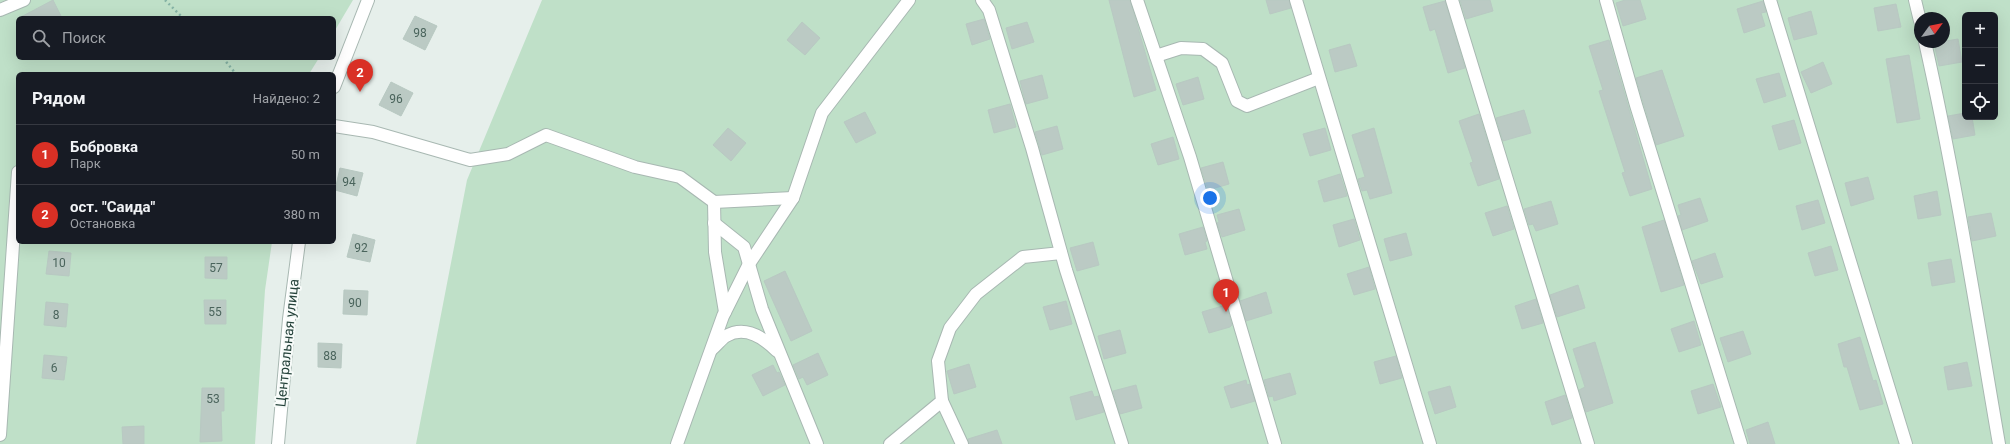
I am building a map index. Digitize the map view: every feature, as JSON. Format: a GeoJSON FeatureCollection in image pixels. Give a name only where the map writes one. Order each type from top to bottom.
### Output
{"type":"FeatureCollection","features":[{"type":"Feature","properties":{"kind":"street"},"geometry":{"type":"LineString","coordinates":[[0,10],[24,0]]}},
{"type":"Feature","properties":{"kind":"street"},"geometry":{"type":"LineString","coordinates":[[336,82],[368,0]]}},
{"type":"Feature","properties":{"kind":"street"},"geometry":{"type":"LineString","coordinates":[[677,444],[725,312],[749,264],[793,198],[822,113],[909,0]]}},
{"type":"Feature","properties":{"kind":"street"},"geometry":{"type":"LineString","coordinates":[[982,0],[990,10],[1032,148],[1061,253],[1122,444]]}},
{"type":"Feature","properties":{"kind":"street"},"geometry":{"type":"LineString","coordinates":[[1138,0],[1190,157],[1274,444]]}},
{"type":"Feature","properties":{"kind":"street"},"geometry":{"type":"LineString","coordinates":[[1296,0],[1430,444]]}},
{"type":"Feature","properties":{"kind":"street"},"geometry":{"type":"LineString","coordinates":[[1452,0],[1588,444]]}},
{"type":"Feature","properties":{"kind":"street"},"geometry":{"type":"LineString","coordinates":[[1606,0],[1638,112],[1741,444]]}},
{"type":"Feature","properties":{"kind":"street"},"geometry":{"type":"LineString","coordinates":[[1770,0],[1906,444]]}},
{"type":"Feature","properties":{"kind":"street"},"geometry":{"type":"LineString","coordinates":[[1915,0],[1918,12]]}},
{"type":"Feature","properties":{"kind":"street"},"geometry":{"type":"LineString","coordinates":[[1156,56],[1181,48],[1203,49],[1222,63],[1237,101],[1247,106],[1319,78]]}},
{"type":"Feature","properties":{"kind":"street"},"geometry":{"type":"LineString","coordinates":[[1926,48],[1966,250],[1999,444]]}},
{"type":"Feature","properties":{"kind":"street"},"geometry":{"type":"LineString","coordinates":[[336,126],[373,132],[470,160],[508,154],[546,136],[635,167],[680,177],[714,202],[793,198]]}},
{"type":"Feature","properties":{"kind":"street"},"geometry":{"type":"LineString","coordinates":[[0,434],[16,201]]}},
{"type":"Feature","properties":{"kind":"street"},"geometry":{"type":"LineString","coordinates":[[714,202],[714,252],[725,312]]}},
{"type":"Feature","properties":{"kind":"street"},"geometry":{"type":"LineString","coordinates":[[714,222],[744,247],[762,309],[817,444]]}},
{"type":"Feature","properties":{"kind":"street","name":"Центральная улица"},"geometry":{"type":"LineString","coordinates":[[278,444],[288,334],[299,244]]}},
{"type":"Feature","properties":{"kind":"street"},"geometry":{"type":"LineString","coordinates":[[962,444],[942,401],[938,361],[950,328],[976,294],[1023,257],[1061,253]]}},
{"type":"Feature","properties":{"kind":"street"},"geometry":{"type":"LineString","coordinates":[[710,352],[725,336],[742,330],[765,339],[782,356]]}},
{"type":"Feature","properties":{"kind":"street"},"geometry":{"type":"LineString","coordinates":[[890,444],[942,401]]}},
{"type":"Feature","properties":{"kind":"path"},"geometry":{"type":"LineString","coordinates":[[165,0],[181,16]]}},
{"type":"Feature","properties":{"kind":"path"},"geometry":{"type":"LineString","coordinates":[[225,60],[234,72]]}},
{"type":"Feature","properties":{"kind":"green space"},"geometry":{"type":"Polygon","coordinates":[[[0,0],[353,0],[336,29],[336,16],[16,16],[16,60],[318,60],[310,72],[16,72],[16,244],[272,244],[265,290],[255,444],[0,444],[0,0]]]}},
{"type":"Feature","properties":{"kind":"green space"},"geometry":{"type":"Polygon","coordinates":[[[542,0],[2010,0],[2010,444],[416,444],[467,180],[542,0]]]}},
{"type":"Feature","properties":{"kind":"building"},"geometry":{"type":"Polygon","coordinates":[[[53,0],[61,16],[23,16],[53,0]]]}},
{"type":"Feature","properties":{"kind":"building"},"geometry":{"type":"Polygon","coordinates":[[[1109,0],[1130,0],[1156,90],[1134,97],[1109,0]]]}},
{"type":"Feature","properties":{"kind":"building"},"geometry":{"type":"Polygon","coordinates":[[[1266,0],[1289,0],[1291,8],[1270,14],[1266,0]]]}},
{"type":"Feature","properties":{"kind":"building"},"geometry":{"type":"Polygon","coordinates":[[[1460,0],[1490,0],[1493,11],[1466,19],[1460,0]]]}},
{"type":"Feature","properties":{"kind":"building"},"geometry":{"type":"Polygon","coordinates":[[[1625,0],[1640,0],[1646,19],[1623,26],[1616,3],[1625,0]]]}},
{"type":"Feature","properties":{"kind":"building"},"geometry":{"type":"Polygon","coordinates":[[[1445,1],[1465,68],[1448,73],[1435,29],[1430,31],[1423,7],[1445,1]]]}},
{"type":"Feature","properties":{"kind":"building"},"geometry":{"type":"Polygon","coordinates":[[[1763,1],[1766,12],[1761,13],[1765,26],[1744,33],[1737,9],[1763,1]]]}},
{"type":"Feature","properties":{"kind":"building"},"geometry":{"type":"Polygon","coordinates":[[[1896,4],[1901,27],[1878,31],[1874,8],[1896,4]]]}},
{"type":"Feature","properties":{"kind":"building"},"geometry":{"type":"Polygon","coordinates":[[[1811,11],[1817,34],[1794,40],[1788,18],[1811,11]]]}},
{"type":"Feature","properties":{"kind":"building"},"geometry":{"type":"Polygon","coordinates":[[[415,16],[437,26],[425,50],[403,39],[415,16]]]}},
{"type":"Feature","properties":{"kind":"building"},"geometry":{"type":"Polygon","coordinates":[[[984,19],[990,39],[972,45],[966,24],[984,19]]]}},
{"type":"Feature","properties":{"kind":"building"},"geometry":{"type":"Polygon","coordinates":[[[802,22],[820,38],[805,55],[787,40],[802,22]]]}},
{"type":"Feature","properties":{"kind":"building"},"geometry":{"type":"Polygon","coordinates":[[[1027,22],[1034,42],[1012,49],[1006,28],[1027,22]]]}},
{"type":"Feature","properties":{"kind":"building"},"geometry":{"type":"Polygon","coordinates":[[[1958,39],[1962,62],[1939,66],[1935,48],[1950,48],[1950,40],[1958,39]]]}},
{"type":"Feature","properties":{"kind":"building"},"geometry":{"type":"Polygon","coordinates":[[[1609,40],[1652,189],[1630,196],[1622,173],[1625,172],[1599,91],[1603,90],[1589,46],[1609,40]]]}},
{"type":"Feature","properties":{"kind":"building"},"geometry":{"type":"Polygon","coordinates":[[[1350,44],[1357,66],[1335,72],[1329,50],[1350,44]]]}},
{"type":"Feature","properties":{"kind":"building"},"geometry":{"type":"Polygon","coordinates":[[[1909,55],[1920,119],[1897,123],[1886,59],[1909,55]]]}},
{"type":"Feature","properties":{"kind":"building"},"geometry":{"type":"Polygon","coordinates":[[[1823,62],[1832,84],[1811,93],[1801,72],[1823,62]]]}},
{"type":"Feature","properties":{"kind":"building"},"geometry":{"type":"Polygon","coordinates":[[[1662,70],[1684,136],[1656,145],[1636,78],[1662,70]]]}},
{"type":"Feature","properties":{"kind":"building"},"geometry":{"type":"Polygon","coordinates":[[[1779,73],[1786,96],[1764,103],[1756,79],[1779,73]]]}},
{"type":"Feature","properties":{"kind":"building"},"geometry":{"type":"Polygon","coordinates":[[[1042,75],[1048,98],[1026,104],[1020,81],[1042,75]]]}},
{"type":"Feature","properties":{"kind":"building"},"geometry":{"type":"Polygon","coordinates":[[[1198,77],[1204,99],[1183,105],[1176,84],[1198,77]]]}},
{"type":"Feature","properties":{"kind":"building"},"geometry":{"type":"Polygon","coordinates":[[[391,82],[413,93],[401,116],[379,105],[391,82]]]}},
{"type":"Feature","properties":{"kind":"building"},"geometry":{"type":"Polygon","coordinates":[[[1010,104],[1016,127],[994,133],[988,110],[1010,104]]]}},
{"type":"Feature","properties":{"kind":"building"},"geometry":{"type":"Polygon","coordinates":[[[1524,110],[1531,133],[1503,141],[1496,118],[1524,110]]]}},
{"type":"Feature","properties":{"kind":"building"},"geometry":{"type":"Polygon","coordinates":[[[865,112],[876,133],[856,143],[844,122],[865,112]]]}},
{"type":"Feature","properties":{"kind":"building"},"geometry":{"type":"Polygon","coordinates":[[[1479,114],[1499,179],[1478,186],[1470,163],[1473,162],[1459,121],[1479,114]]]}},
{"type":"Feature","properties":{"kind":"building"},"geometry":{"type":"Polygon","coordinates":[[[1962,114],[1962,120],[1972,120],[1975,135],[1953,139],[1948,116],[1962,114]]]}},
{"type":"Feature","properties":{"kind":"building"},"geometry":{"type":"Polygon","coordinates":[[[1794,120],[1801,143],[1779,150],[1772,126],[1794,120]]]}},
{"type":"Feature","properties":{"kind":"building"},"geometry":{"type":"Polygon","coordinates":[[[1057,126],[1063,149],[1042,155],[1035,132],[1057,126]]]}},
{"type":"Feature","properties":{"kind":"building"},"geometry":{"type":"Polygon","coordinates":[[[728,128],[746,143],[731,161],[713,145],[728,128]]]}},
{"type":"Feature","properties":{"kind":"building"},"geometry":{"type":"Polygon","coordinates":[[[1325,128],[1331,150],[1310,156],[1303,134],[1325,128]]]}},
{"type":"Feature","properties":{"kind":"building"},"geometry":{"type":"Polygon","coordinates":[[[1374,128],[1392,193],[1370,199],[1367,190],[1362,191],[1358,179],[1365,177],[1352,135],[1374,128]]]}},
{"type":"Feature","properties":{"kind":"building"},"geometry":{"type":"Polygon","coordinates":[[[1173,137],[1179,159],[1158,165],[1151,144],[1173,137]]]}},
{"type":"Feature","properties":{"kind":"building"},"geometry":{"type":"Polygon","coordinates":[[[1223,162],[1229,184],[1208,190],[1201,168],[1223,162]]]}},
{"type":"Feature","properties":{"kind":"building"},"geometry":{"type":"Polygon","coordinates":[[[340,168],[363,173],[357,196],[336,190],[340,168]]]}},
{"type":"Feature","properties":{"kind":"building"},"geometry":{"type":"Polygon","coordinates":[[[1340,174],[1347,196],[1324,202],[1318,181],[1340,174]]]}},
{"type":"Feature","properties":{"kind":"building"},"geometry":{"type":"Polygon","coordinates":[[[1868,177],[1874,199],[1851,206],[1845,183],[1868,177]]]}},
{"type":"Feature","properties":{"kind":"building"},"geometry":{"type":"Polygon","coordinates":[[[1937,191],[1941,215],[1918,219],[1914,196],[1937,191]]]}},
{"type":"Feature","properties":{"kind":"building"},"geometry":{"type":"Polygon","coordinates":[[[1700,198],[1708,221],[1682,230],[1678,216],[1681,215],[1678,205],[1700,198]]]}},
{"type":"Feature","properties":{"kind":"building"},"geometry":{"type":"Polygon","coordinates":[[[1818,200],[1825,223],[1802,230],[1796,206],[1818,200]]]}},
{"type":"Feature","properties":{"kind":"building"},"geometry":{"type":"Polygon","coordinates":[[[1551,201],[1558,224],[1536,231],[1533,224],[1529,225],[1524,209],[1551,201]]]}},
{"type":"Feature","properties":{"kind":"building"},"geometry":{"type":"Polygon","coordinates":[[[1507,206],[1514,229],[1493,236],[1485,213],[1507,206]]]}},
{"type":"Feature","properties":{"kind":"building"},"geometry":{"type":"Polygon","coordinates":[[[1239,209],[1245,230],[1222,237],[1217,223],[1219,222],[1217,215],[1239,209]]]}},
{"type":"Feature","properties":{"kind":"building"},"geometry":{"type":"Polygon","coordinates":[[[1991,213],[1996,236],[1972,241],[1968,217],[1991,213]]]}},
{"type":"Feature","properties":{"kind":"building"},"geometry":{"type":"Polygon","coordinates":[[[1354,219],[1360,240],[1339,247],[1333,225],[1354,219]]]}},
{"type":"Feature","properties":{"kind":"building"},"geometry":{"type":"Polygon","coordinates":[[[1664,220],[1684,285],[1661,292],[1642,227],[1664,220]]]}},
{"type":"Feature","properties":{"kind":"building"},"geometry":{"type":"Polygon","coordinates":[[[1203,227],[1207,241],[1205,242],[1207,249],[1185,255],[1179,234],[1203,227]]]}},
{"type":"Feature","properties":{"kind":"building"},"geometry":{"type":"Polygon","coordinates":[[[1406,233],[1412,255],[1390,261],[1384,239],[1406,233]]]}},
{"type":"Feature","properties":{"kind":"building"},"geometry":{"type":"Polygon","coordinates":[[[353,234],[375,240],[370,262],[347,257],[353,234]]]}},
{"type":"Feature","properties":{"kind":"building"},"geometry":{"type":"Polygon","coordinates":[[[1093,242],[1099,265],[1077,271],[1070,248],[1093,242]]]}},
{"type":"Feature","properties":{"kind":"building"},"geometry":{"type":"Polygon","coordinates":[[[1831,246],[1838,270],[1815,276],[1808,253],[1831,246]]]}},
{"type":"Feature","properties":{"kind":"building"},"geometry":{"type":"Polygon","coordinates":[[[49,251],[71,253],[69,276],[46,274],[49,251]]]}},
{"type":"Feature","properties":{"kind":"building"},"geometry":{"type":"Polygon","coordinates":[[[1715,253],[1723,277],[1701,284],[1692,261],[1715,253]]]}},
{"type":"Feature","properties":{"kind":"building"},"geometry":{"type":"Polygon","coordinates":[[[205,257],[227,257],[227,279],[205,278],[205,257]]]}},
{"type":"Feature","properties":{"kind":"building"},"geometry":{"type":"Polygon","coordinates":[[[1951,259],[1955,282],[1932,286],[1928,263],[1951,259]]]}},
{"type":"Feature","properties":{"kind":"building"},"geometry":{"type":"Polygon","coordinates":[[[1369,267],[1375,289],[1354,295],[1347,274],[1369,267]]]}},
{"type":"Feature","properties":{"kind":"building"},"geometry":{"type":"Polygon","coordinates":[[[785,271],[812,331],[791,341],[764,281],[785,271]]]}},
{"type":"Feature","properties":{"kind":"building"},"geometry":{"type":"Polygon","coordinates":[[[1578,285],[1585,308],[1557,317],[1550,295],[1578,285]]]}},
{"type":"Feature","properties":{"kind":"building"},"geometry":{"type":"Polygon","coordinates":[[[344,290],[368,291],[367,315],[343,314],[344,290]]]}},
{"type":"Feature","properties":{"kind":"building"},"geometry":{"type":"Polygon","coordinates":[[[1266,292],[1272,313],[1246,321],[1240,301],[1266,292]]]}},
{"type":"Feature","properties":{"kind":"building"},"geometry":{"type":"Polygon","coordinates":[[[1536,299],[1543,323],[1522,329],[1515,306],[1536,299]]]}},
{"type":"Feature","properties":{"kind":"building"},"geometry":{"type":"Polygon","coordinates":[[[204,300],[226,300],[226,324],[205,324],[204,300]]]}},
{"type":"Feature","properties":{"kind":"building"},"geometry":{"type":"Polygon","coordinates":[[[1066,301],[1072,324],[1050,330],[1043,307],[1066,301]]]}},
{"type":"Feature","properties":{"kind":"building"},"geometry":{"type":"Polygon","coordinates":[[[46,302],[68,304],[66,327],[44,325],[46,302]]]}},
{"type":"Feature","properties":{"kind":"building"},"geometry":{"type":"Polygon","coordinates":[[[1226,305],[1232,325],[1230,327],[1209,333],[1202,312],[1226,305]]]}},
{"type":"Feature","properties":{"kind":"building"},"geometry":{"type":"Polygon","coordinates":[[[1694,321],[1701,345],[1679,352],[1671,329],[1694,321]]]}},
{"type":"Feature","properties":{"kind":"building"},"geometry":{"type":"Polygon","coordinates":[[[1120,330],[1126,353],[1104,359],[1098,336],[1120,330]]]}},
{"type":"Feature","properties":{"kind":"building"},"geometry":{"type":"Polygon","coordinates":[[[1743,331],[1751,354],[1728,362],[1720,338],[1743,331]]]}},
{"type":"Feature","properties":{"kind":"building"},"geometry":{"type":"Polygon","coordinates":[[[1860,337],[1873,381],[1876,380],[1883,404],[1860,410],[1847,367],[1844,367],[1838,344],[1860,337]]]}},
{"type":"Feature","properties":{"kind":"building"},"geometry":{"type":"Polygon","coordinates":[[[1595,342],[1613,403],[1586,412],[1579,390],[1585,387],[1573,349],[1595,342]]]}},
{"type":"Feature","properties":{"kind":"building"},"geometry":{"type":"Polygon","coordinates":[[[318,343],[342,344],[341,368],[318,367],[318,343]]]}},
{"type":"Feature","properties":{"kind":"building"},"geometry":{"type":"Polygon","coordinates":[[[818,353],[828,375],[807,385],[803,377],[799,379],[793,365],[818,353]]]}},
{"type":"Feature","properties":{"kind":"building"},"geometry":{"type":"Polygon","coordinates":[[[44,355],[67,357],[64,380],[42,378],[44,355]]]}},
{"type":"Feature","properties":{"kind":"building"},"geometry":{"type":"Polygon","coordinates":[[[1396,356],[1402,378],[1380,384],[1374,362],[1396,356]]]}},
{"type":"Feature","properties":{"kind":"building"},"geometry":{"type":"Polygon","coordinates":[[[1967,362],[1972,386],[1948,390],[1944,367],[1967,362]]]}},
{"type":"Feature","properties":{"kind":"building"},"geometry":{"type":"Polygon","coordinates":[[[969,364],[976,387],[954,394],[947,371],[969,364]]]}},
{"type":"Feature","properties":{"kind":"building"},"geometry":{"type":"Polygon","coordinates":[[[773,365],[777,373],[779,372],[785,385],[763,396],[752,375],[773,365]]]}},
{"type":"Feature","properties":{"kind":"building"},"geometry":{"type":"Polygon","coordinates":[[[1290,373],[1296,394],[1274,401],[1273,396],[1269,397],[1264,380],[1290,373]]]}},
{"type":"Feature","properties":{"kind":"building"},"geometry":{"type":"Polygon","coordinates":[[[1246,380],[1247,385],[1250,384],[1255,401],[1231,408],[1224,387],[1246,380]]]}},
{"type":"Feature","properties":{"kind":"building"},"geometry":{"type":"Polygon","coordinates":[[[1713,384],[1721,407],[1698,414],[1691,391],[1713,384]]]}},
{"type":"Feature","properties":{"kind":"building"},"geometry":{"type":"Polygon","coordinates":[[[1136,385],[1142,408],[1120,414],[1113,391],[1136,385]]]}},
{"type":"Feature","properties":{"kind":"building"},"geometry":{"type":"Polygon","coordinates":[[[1450,386],[1456,407],[1435,414],[1428,392],[1450,386]]]}},
{"type":"Feature","properties":{"kind":"building"},"geometry":{"type":"Polygon","coordinates":[[[202,388],[224,388],[224,411],[221,411],[222,441],[200,442],[202,388]]]}},
{"type":"Feature","properties":{"kind":"building"},"geometry":{"type":"Polygon","coordinates":[[[1092,391],[1094,397],[1099,396],[1104,412],[1076,420],[1070,397],[1092,391]]]}},
{"type":"Feature","properties":{"kind":"building"},"geometry":{"type":"Polygon","coordinates":[[[1565,395],[1572,418],[1552,425],[1545,402],[1565,395]]]}},
{"type":"Feature","properties":{"kind":"building"},"geometry":{"type":"Polygon","coordinates":[[[1768,422],[1775,444],[1750,444],[1746,430],[1768,422]]]}},
{"type":"Feature","properties":{"kind":"building"},"geometry":{"type":"Polygon","coordinates":[[[144,426],[144,444],[123,444],[122,427],[144,426]]]}},
{"type":"Feature","properties":{"kind":"building"},"geometry":{"type":"Polygon","coordinates":[[[997,430],[1002,444],[969,444],[968,439],[997,430]]]}},
{"type":"Feature","properties":{"kind":"place","name":"ост. \"Саида\""},"geometry":{"type":"Point","coordinates":[360,92]}},
{"type":"Feature","properties":{"kind":"place","name":"Бобровка"},"geometry":{"type":"Point","coordinates":[1226,312]}}]}
